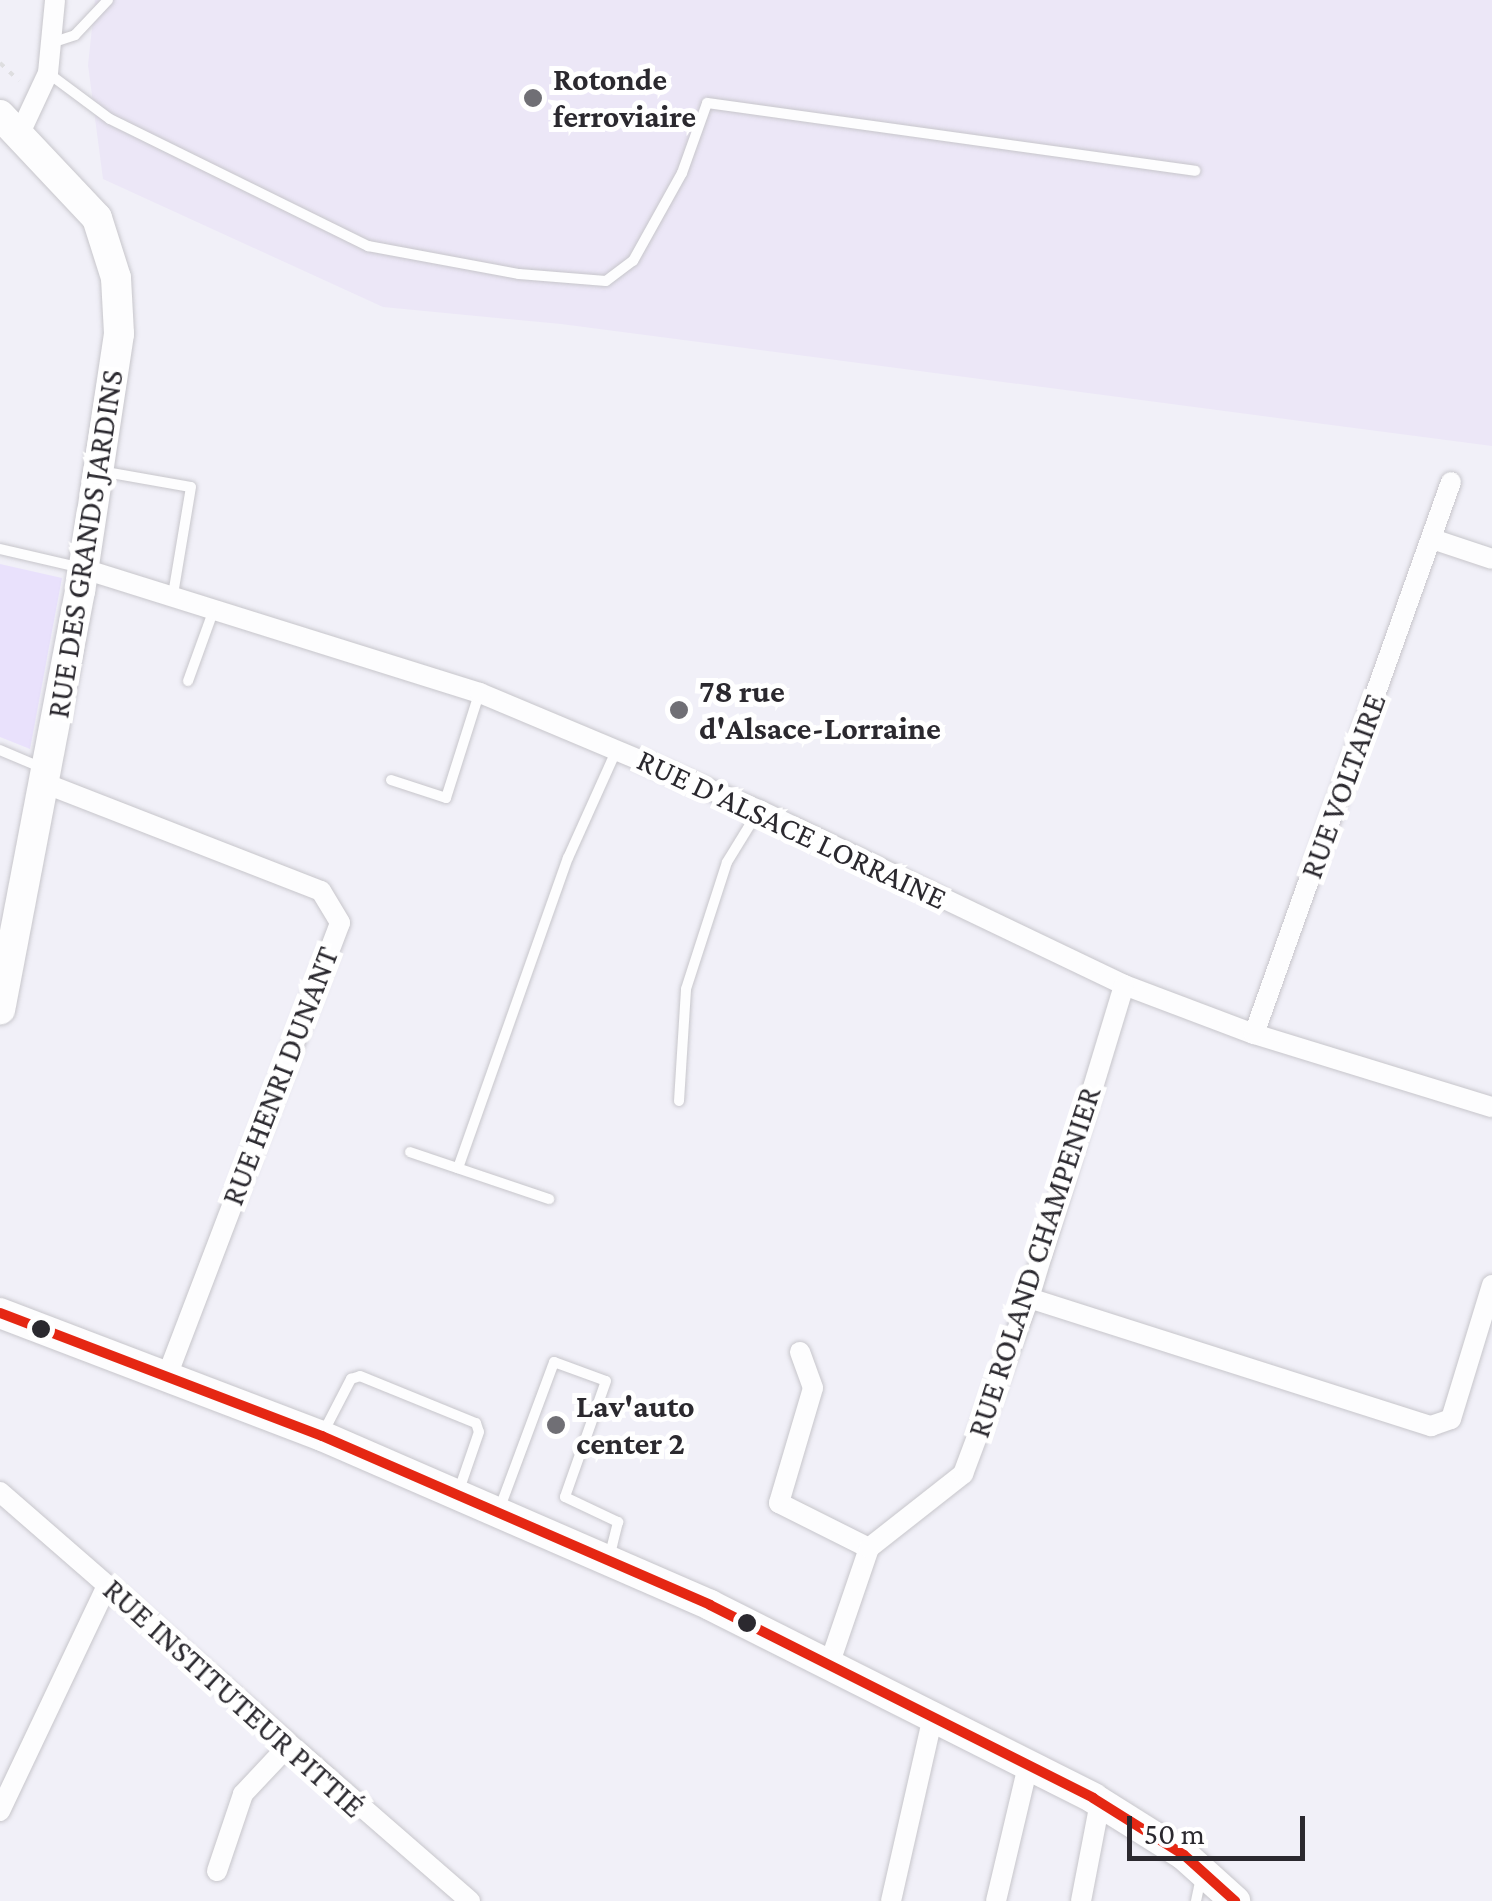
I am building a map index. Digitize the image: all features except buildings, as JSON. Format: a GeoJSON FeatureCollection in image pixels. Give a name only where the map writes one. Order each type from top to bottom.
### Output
{"type":"FeatureCollection","features":[{"type":"Feature","properties":{"kind":"main road","name":"RUE DES GRANDS JARDINS"},"geometry":{"type":"LineString","coordinates":[[0,1010],[84,568],[119,334],[116,278],[97,218],[10,124]]}},
{"type":"Feature","properties":{"kind":"main road"},"geometry":{"type":"LineString","coordinates":[[2,1308],[322,1436],[609,1560],[1100,1802],[1200,1886],[1235,1901]]}},
{"type":"Feature","properties":{"kind":"street"},"geometry":{"type":"LineString","coordinates":[[10,124],[48,73],[55,0]]}},
{"type":"Feature","properties":{"kind":"street","name":"RUE VOLTAIRE"},"geometry":{"type":"LineString","coordinates":[[1254,1034],[1452,482]]}},
{"type":"Feature","properties":{"kind":"street"},"geometry":{"type":"LineString","coordinates":[[1432,538],[1492,559]]}},
{"type":"Feature","properties":{"kind":"street","name":"RUE D'ALSACE LORRAINE"},"geometry":{"type":"LineString","coordinates":[[84,568],[480,693],[759,810],[1124,986],[1254,1034],[1492,1107]]}},
{"type":"Feature","properties":{"kind":"street","name":"RUE HENRI DUNANT"},"geometry":{"type":"LineString","coordinates":[[46,777],[321,891],[340,922],[167,1375]]}},
{"type":"Feature","properties":{"kind":"street","name":"RUE ROLAND CHAMPENIER"},"geometry":{"type":"LineString","coordinates":[[869,1548],[963,1474],[1029,1298],[1124,986]]}},
{"type":"Feature","properties":{"kind":"street"},"geometry":{"type":"LineString","coordinates":[[1029,1298],[1430,1426],[1451,1419],[1492,1285]]}},
{"type":"Feature","properties":{"kind":"street"},"geometry":{"type":"LineString","coordinates":[[800,1352],[813,1388],[779,1503],[869,1548],[828,1668]]}},
{"type":"Feature","properties":{"kind":"street","name":"RUE INSTITUTEUR PITTIÉ"},"geometry":{"type":"LineString","coordinates":[[0,1492],[470,1901]]}},
{"type":"Feature","properties":{"kind":"street"},"geometry":{"type":"LineString","coordinates":[[0,1812],[107,1586]]}},
{"type":"Feature","properties":{"kind":"street"},"geometry":{"type":"LineString","coordinates":[[892,1901],[932,1720]]}},
{"type":"Feature","properties":{"kind":"street"},"geometry":{"type":"LineString","coordinates":[[217,1871],[244,1794],[288,1746]]}},
{"type":"Feature","properties":{"kind":"street"},"geometry":{"type":"LineString","coordinates":[[1003,1900],[1028,1766]]}},
{"type":"Feature","properties":{"kind":"street"},"geometry":{"type":"LineString","coordinates":[[1081,1901],[1100,1802]]}},
{"type":"Feature","properties":{"kind":"street"},"geometry":{"type":"LineString","coordinates":[[1200,1886],[1212,1901]]}},
{"type":"Feature","properties":{"kind":"lane"},"geometry":{"type":"LineString","coordinates":[[50,44],[75,35],[108,0]]}},
{"type":"Feature","properties":{"kind":"lane"},"geometry":{"type":"LineString","coordinates":[[48,73],[110,118],[368,246],[519,274],[606,281],[633,261],[682,173],[707,104],[1194,171]]}},
{"type":"Feature","properties":{"kind":"lane"},"geometry":{"type":"LineString","coordinates":[[100,471],[192,487],[173,596]]}},
{"type":"Feature","properties":{"kind":"lane"},"geometry":{"type":"LineString","coordinates":[[0,549],[84,568]]}},
{"type":"Feature","properties":{"kind":"lane"},"geometry":{"type":"LineString","coordinates":[[188,681],[214,608]]}},
{"type":"Feature","properties":{"kind":"lane"},"geometry":{"type":"LineString","coordinates":[[392,780],[446,798],[480,693]]}},
{"type":"Feature","properties":{"kind":"lane"},"geometry":{"type":"LineString","coordinates":[[458,1168],[568,858],[618,748]]}},
{"type":"Feature","properties":{"kind":"lane"},"geometry":{"type":"LineString","coordinates":[[0,750],[46,777]]}},
{"type":"Feature","properties":{"kind":"lane"},"geometry":{"type":"LineString","coordinates":[[678,1101],[686,990],[727,862],[759,810]]}},
{"type":"Feature","properties":{"kind":"lane"},"geometry":{"type":"LineString","coordinates":[[410,1152],[550,1199]]}},
{"type":"Feature","properties":{"kind":"lane"},"geometry":{"type":"LineString","coordinates":[[498,1512],[554,1362],[606,1380],[565,1497],[618,1522],[609,1560]]}},
{"type":"Feature","properties":{"kind":"lane"},"geometry":{"type":"LineString","coordinates":[[322,1436],[351,1378],[360,1376],[476,1423],[479,1432],[458,1494]]}},
{"type":"Feature","properties":{"kind":"shaded area"},"geometry":{"type":"Polygon","coordinates":[[[95,0],[1492,0],[1492,446],[561,324],[383,307],[103,179],[88,65],[95,0]]]}},
{"type":"Feature","properties":{"kind":"shaded area"},"geometry":{"type":"Polygon","coordinates":[[[0,564],[62,578],[30,749],[0,737],[0,564]]]}},
{"type":"Feature","properties":{"kind":"transit line"},"geometry":{"type":"LineString","coordinates":[[0,1313],[322,1436],[710,1605],[1093,1798],[1184,1855],[1235,1901]]}},
{"type":"Feature","properties":{"kind":"place","name":"Rotonde ferroviaire"},"geometry":{"type":"Point","coordinates":[533,98]}},
{"type":"Feature","properties":{"kind":"place","name":"78 rue d'Alsace-Lorraine"},"geometry":{"type":"Point","coordinates":[679,710]}},
{"type":"Feature","properties":{"kind":"place","name":"Lav'auto center 2"},"geometry":{"type":"Point","coordinates":[556,1425]}}]}
